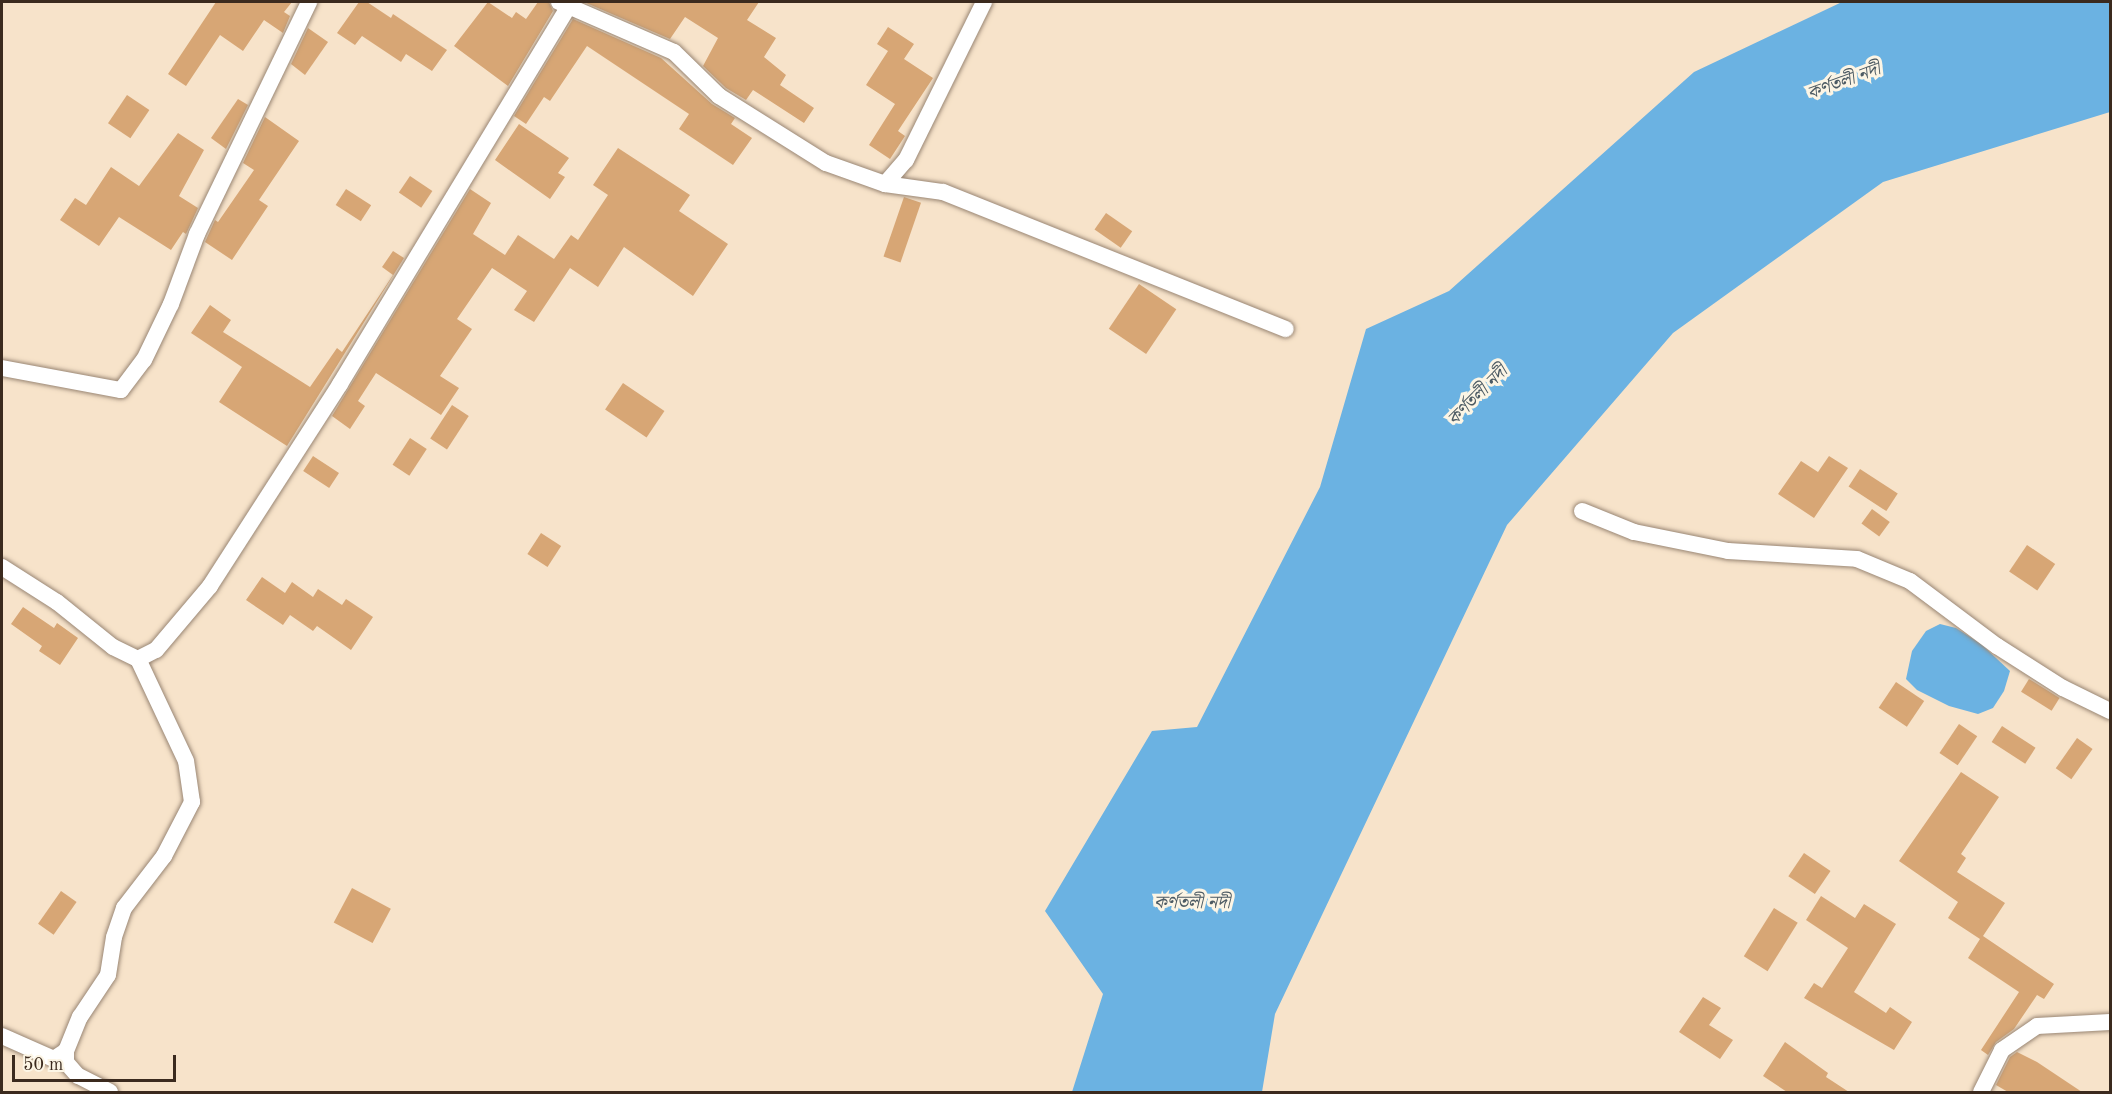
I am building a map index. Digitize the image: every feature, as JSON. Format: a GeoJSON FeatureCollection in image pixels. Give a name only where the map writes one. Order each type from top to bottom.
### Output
{"type":"FeatureCollection","features":[{"type":"Feature","properties":{"kind":"street"},"geometry":{"type":"LineString","coordinates":[[2,368],[120,390],[153,342],[197,234],[309,2]]}},
{"type":"Feature","properties":{"kind":"street"},"geometry":{"type":"LineString","coordinates":[[885,184],[906,160],[984,2]]}},
{"type":"Feature","properties":{"kind":"street"},"geometry":{"type":"LineString","coordinates":[[138,659],[156,650],[210,586],[340,384],[566,3],[674,52],[719,96],[826,163],[885,184],[943,192],[1286,330]]}},
{"type":"Feature","properties":{"kind":"street"},"geometry":{"type":"LineString","coordinates":[[1582,511],[1634,532],[1728,551],[1857,559],[1910,581],[1997,646],[2063,688],[2110,711]]}},
{"type":"Feature","properties":{"kind":"street"},"geometry":{"type":"LineString","coordinates":[[2,567],[57,602],[113,647],[138,659],[186,761],[192,802],[164,856],[124,908],[114,938],[108,975],[80,1017],[66,1051],[66,1062],[78,1076],[110,1092]]}},
{"type":"Feature","properties":{"kind":"street"},"geometry":{"type":"LineString","coordinates":[[1981,1092],[2002,1050],[2037,1026],[2110,1022]]}},
{"type":"Feature","properties":{"kind":"street"},"geometry":{"type":"LineString","coordinates":[[2,1036],[54,1059],[66,1051]]}},
{"type":"Feature","properties":{"kind":"water","name":"কর্ণতলী নদী"},"geometry":{"type":"Polygon","coordinates":[[[1842,2],[2110,2],[2110,112],[1883,182],[1673,333],[1507,525],[1275,1014],[1262,1092],[1072,1092],[1103,994],[1045,911],[1152,731],[1197,727],[1320,487],[1366,329],[1449,291],[1694,72],[1842,2]]]}},
{"type":"Feature","properties":{"kind":"water"},"geometry":{"type":"Polygon","coordinates":[[[1940,624],[1956,628],[1981,644],[2010,671],[2004,691],[1993,708],[1978,714],[1949,706],[1917,690],[1906,679],[1912,651],[1926,631],[1940,624]]]}},
{"type":"Feature","properties":{"kind":"building"},"geometry":{"type":"Polygon","coordinates":[[[216,2],[292,2],[284,12],[290,16],[283,33],[264,20],[243,51],[220,35],[186,86],[168,74],[216,2]]]}},
{"type":"Feature","properties":{"kind":"building"},"geometry":{"type":"Polygon","coordinates":[[[359,2],[367,2],[391,18],[393,14],[447,50],[432,71],[406,54],[401,62],[362,36],[355,45],[337,33],[359,2]]]}},
{"type":"Feature","properties":{"kind":"building"},"geometry":{"type":"Polygon","coordinates":[[[488,2],[512,18],[516,12],[526,19],[538,2],[549,2],[553,11],[508,86],[454,46],[488,2]]]}},
{"type":"Feature","properties":{"kind":"building"},"geometry":{"type":"Polygon","coordinates":[[[584,2],[759,2],[747,20],[776,38],[764,57],[786,75],[780,85],[814,108],[804,123],[753,90],[746,100],[726,88],[703,66],[718,38],[685,17],[670,39],[584,2]]]}},
{"type":"Feature","properties":{"kind":"building"},"geometry":{"type":"Polygon","coordinates":[[[573,19],[661,58],[712,104],[735,118],[731,124],[752,138],[733,165],[679,129],[689,114],[587,46],[550,101],[544,97],[526,124],[514,116],[573,19]]]}},
{"type":"Feature","properties":{"kind":"building"},"geometry":{"type":"Polygon","coordinates":[[[888,27],[914,44],[904,59],[933,78],[898,131],[905,136],[890,159],[869,145],[895,104],[866,85],[888,51],[877,44],[888,27]]]}},
{"type":"Feature","properties":{"kind":"building"},"geometry":{"type":"Polygon","coordinates":[[[308,28],[328,42],[305,75],[291,64],[308,28]]]}},
{"type":"Feature","properties":{"kind":"building"},"geometry":{"type":"Polygon","coordinates":[[[127,95],[149,110],[130,138],[108,123],[127,95]]]}},
{"type":"Feature","properties":{"kind":"building"},"geometry":{"type":"Polygon","coordinates":[[[238,99],[248,105],[226,149],[211,138],[238,99]]]}},
{"type":"Feature","properties":{"kind":"building"},"geometry":{"type":"Polygon","coordinates":[[[265,117],[299,141],[259,200],[268,206],[232,260],[205,242],[215,220],[218,222],[254,170],[243,163],[265,117]]]}},
{"type":"Feature","properties":{"kind":"building"},"geometry":{"type":"Polygon","coordinates":[[[519,124],[569,158],[558,173],[565,177],[550,199],[495,160],[519,124]]]}},
{"type":"Feature","properties":{"kind":"building"},"geometry":{"type":"Polygon","coordinates":[[[178,133],[204,150],[179,196],[198,208],[186,234],[183,232],[171,250],[119,217],[99,246],[60,220],[75,198],[86,205],[111,167],[139,186],[178,133]]]}},
{"type":"Feature","properties":{"kind":"building"},"geometry":{"type":"Polygon","coordinates":[[[618,148],[690,195],[679,211],[728,244],[693,296],[624,247],[598,287],[570,268],[534,322],[514,310],[527,291],[492,268],[457,319],[472,329],[440,376],[459,388],[441,415],[376,373],[358,401],[365,406],[350,429],[332,416],[470,189],[491,203],[473,234],[505,255],[518,235],[554,259],[571,235],[578,240],[608,195],[593,185],[618,148]]]}},
{"type":"Feature","properties":{"kind":"building"},"geometry":{"type":"Polygon","coordinates":[[[410,176],[432,191],[421,208],[399,193],[410,176]]]}},
{"type":"Feature","properties":{"kind":"building"},"geometry":{"type":"Polygon","coordinates":[[[346,189],[371,205],[361,221],[336,205],[346,189]]]}},
{"type":"Feature","properties":{"kind":"building"},"geometry":{"type":"Polygon","coordinates":[[[904,197],[921,203],[901,262],[883,257],[904,197]]]}},
{"type":"Feature","properties":{"kind":"building"},"geometry":{"type":"Polygon","coordinates":[[[1106,213],[1132,231],[1121,248],[1095,229],[1106,213]]]}},
{"type":"Feature","properties":{"kind":"building"},"geometry":{"type":"Polygon","coordinates":[[[393,251],[404,258],[287,446],[219,402],[242,367],[191,333],[210,305],[231,320],[223,332],[310,387],[337,348],[342,352],[393,275],[382,267],[393,251]]]}},
{"type":"Feature","properties":{"kind":"building"},"geometry":{"type":"Polygon","coordinates":[[[1139,284],[1176,309],[1146,354],[1109,329],[1139,284]]]}},
{"type":"Feature","properties":{"kind":"building"},"geometry":{"type":"Polygon","coordinates":[[[623,383],[664,411],[647,437],[605,410],[623,383]]]}},
{"type":"Feature","properties":{"kind":"building"},"geometry":{"type":"Polygon","coordinates":[[[452,405],[469,416],[447,449],[430,439],[452,405]]]}},
{"type":"Feature","properties":{"kind":"building"},"geometry":{"type":"Polygon","coordinates":[[[410,438],[427,449],[409,476],[393,465],[410,438]]]}},
{"type":"Feature","properties":{"kind":"building"},"geometry":{"type":"Polygon","coordinates":[[[313,456],[339,473],[329,488],[303,471],[313,456]]]}},
{"type":"Feature","properties":{"kind":"building"},"geometry":{"type":"Polygon","coordinates":[[[1829,456],[1848,468],[1814,518],[1778,494],[1801,461],[1818,472],[1829,456]]]}},
{"type":"Feature","properties":{"kind":"building"},"geometry":{"type":"Polygon","coordinates":[[[1860,469],[1898,494],[1886,511],[1849,487],[1860,469]]]}},
{"type":"Feature","properties":{"kind":"building"},"geometry":{"type":"Polygon","coordinates":[[[1872,509],[1890,522],[1879,536],[1861,524],[1872,509]]]}},
{"type":"Feature","properties":{"kind":"building"},"geometry":{"type":"Polygon","coordinates":[[[541,533],[561,546],[548,567],[527,554],[541,533]]]}},
{"type":"Feature","properties":{"kind":"building"},"geometry":{"type":"Polygon","coordinates":[[[2027,545],[2055,564],[2037,591],[2009,572],[2027,545]]]}},
{"type":"Feature","properties":{"kind":"building"},"geometry":{"type":"Polygon","coordinates":[[[262,577],[285,593],[292,582],[313,597],[318,589],[342,605],[346,599],[373,617],[351,650],[317,626],[313,631],[290,615],[283,625],[246,600],[262,577]]]}},
{"type":"Feature","properties":{"kind":"building"},"geometry":{"type":"Polygon","coordinates":[[[23,607],[54,628],[57,623],[78,638],[60,665],[39,651],[42,646],[11,624],[23,607]]]}},
{"type":"Feature","properties":{"kind":"building"},"geometry":{"type":"Polygon","coordinates":[[[2029,679],[2060,698],[2052,711],[2021,692],[2029,679]]]}},
{"type":"Feature","properties":{"kind":"building"},"geometry":{"type":"Polygon","coordinates":[[[1896,682],[1924,701],[1907,727],[1879,708],[1896,682]]]}},
{"type":"Feature","properties":{"kind":"building"},"geometry":{"type":"Polygon","coordinates":[[[1959,724],[1977,736],[1958,765],[1939,753],[1959,724]]]}},
{"type":"Feature","properties":{"kind":"building"},"geometry":{"type":"Polygon","coordinates":[[[2002,726],[2036,748],[2025,764],[1992,742],[2002,726]]]}},
{"type":"Feature","properties":{"kind":"building"},"geometry":{"type":"Polygon","coordinates":[[[2077,738],[2093,749],[2071,779],[2056,768],[2077,738]]]}},
{"type":"Feature","properties":{"kind":"building"},"geometry":{"type":"Polygon","coordinates":[[[1961,772],[1999,797],[1961,854],[1966,858],[1957,872],[2005,903],[1983,936],[2054,984],[2044,999],[2037,995],[2014,1029],[1996,1042],[1988,1055],[1981,1050],[2019,992],[1968,958],[1980,939],[1948,918],[1958,902],[1899,861],[1961,772]]]}},
{"type":"Feature","properties":{"kind":"building"},"geometry":{"type":"Polygon","coordinates":[[[1804,853],[1831,871],[1815,894],[1788,876],[1804,853]]]}},
{"type":"Feature","properties":{"kind":"building"},"geometry":{"type":"Polygon","coordinates":[[[352,888],[391,909],[373,943],[334,922],[352,888]]]}},
{"type":"Feature","properties":{"kind":"building"},"geometry":{"type":"Polygon","coordinates":[[[61,891],[77,902],[54,935],[38,924],[61,891]]]}},
{"type":"Feature","properties":{"kind":"building"},"geometry":{"type":"Polygon","coordinates":[[[1821,896],[1855,918],[1864,904],[1896,924],[1854,992],[1886,1013],[1890,1007],[1912,1022],[1894,1050],[1804,998],[1814,983],[1822,988],[1848,948],[1806,920],[1821,896]]]}},
{"type":"Feature","properties":{"kind":"building"},"geometry":{"type":"Polygon","coordinates":[[[1774,908],[1798,923],[1768,971],[1744,956],[1774,908]]]}},
{"type":"Feature","properties":{"kind":"building"},"geometry":{"type":"Polygon","coordinates":[[[1703,997],[1721,1008],[1709,1025],[1733,1040],[1720,1059],[1679,1032],[1703,997]]]}},
{"type":"Feature","properties":{"kind":"building"},"geometry":{"type":"Polygon","coordinates":[[[1785,1042],[1828,1073],[1826,1077],[1849,1092],[1787,1092],[1763,1076],[1785,1042]]]}},
{"type":"Feature","properties":{"kind":"building"},"geometry":{"type":"Polygon","coordinates":[[[2017,1052],[2037,1062],[2082,1092],[2008,1092],[1996,1085],[2010,1057],[2017,1052]]]}}]}
